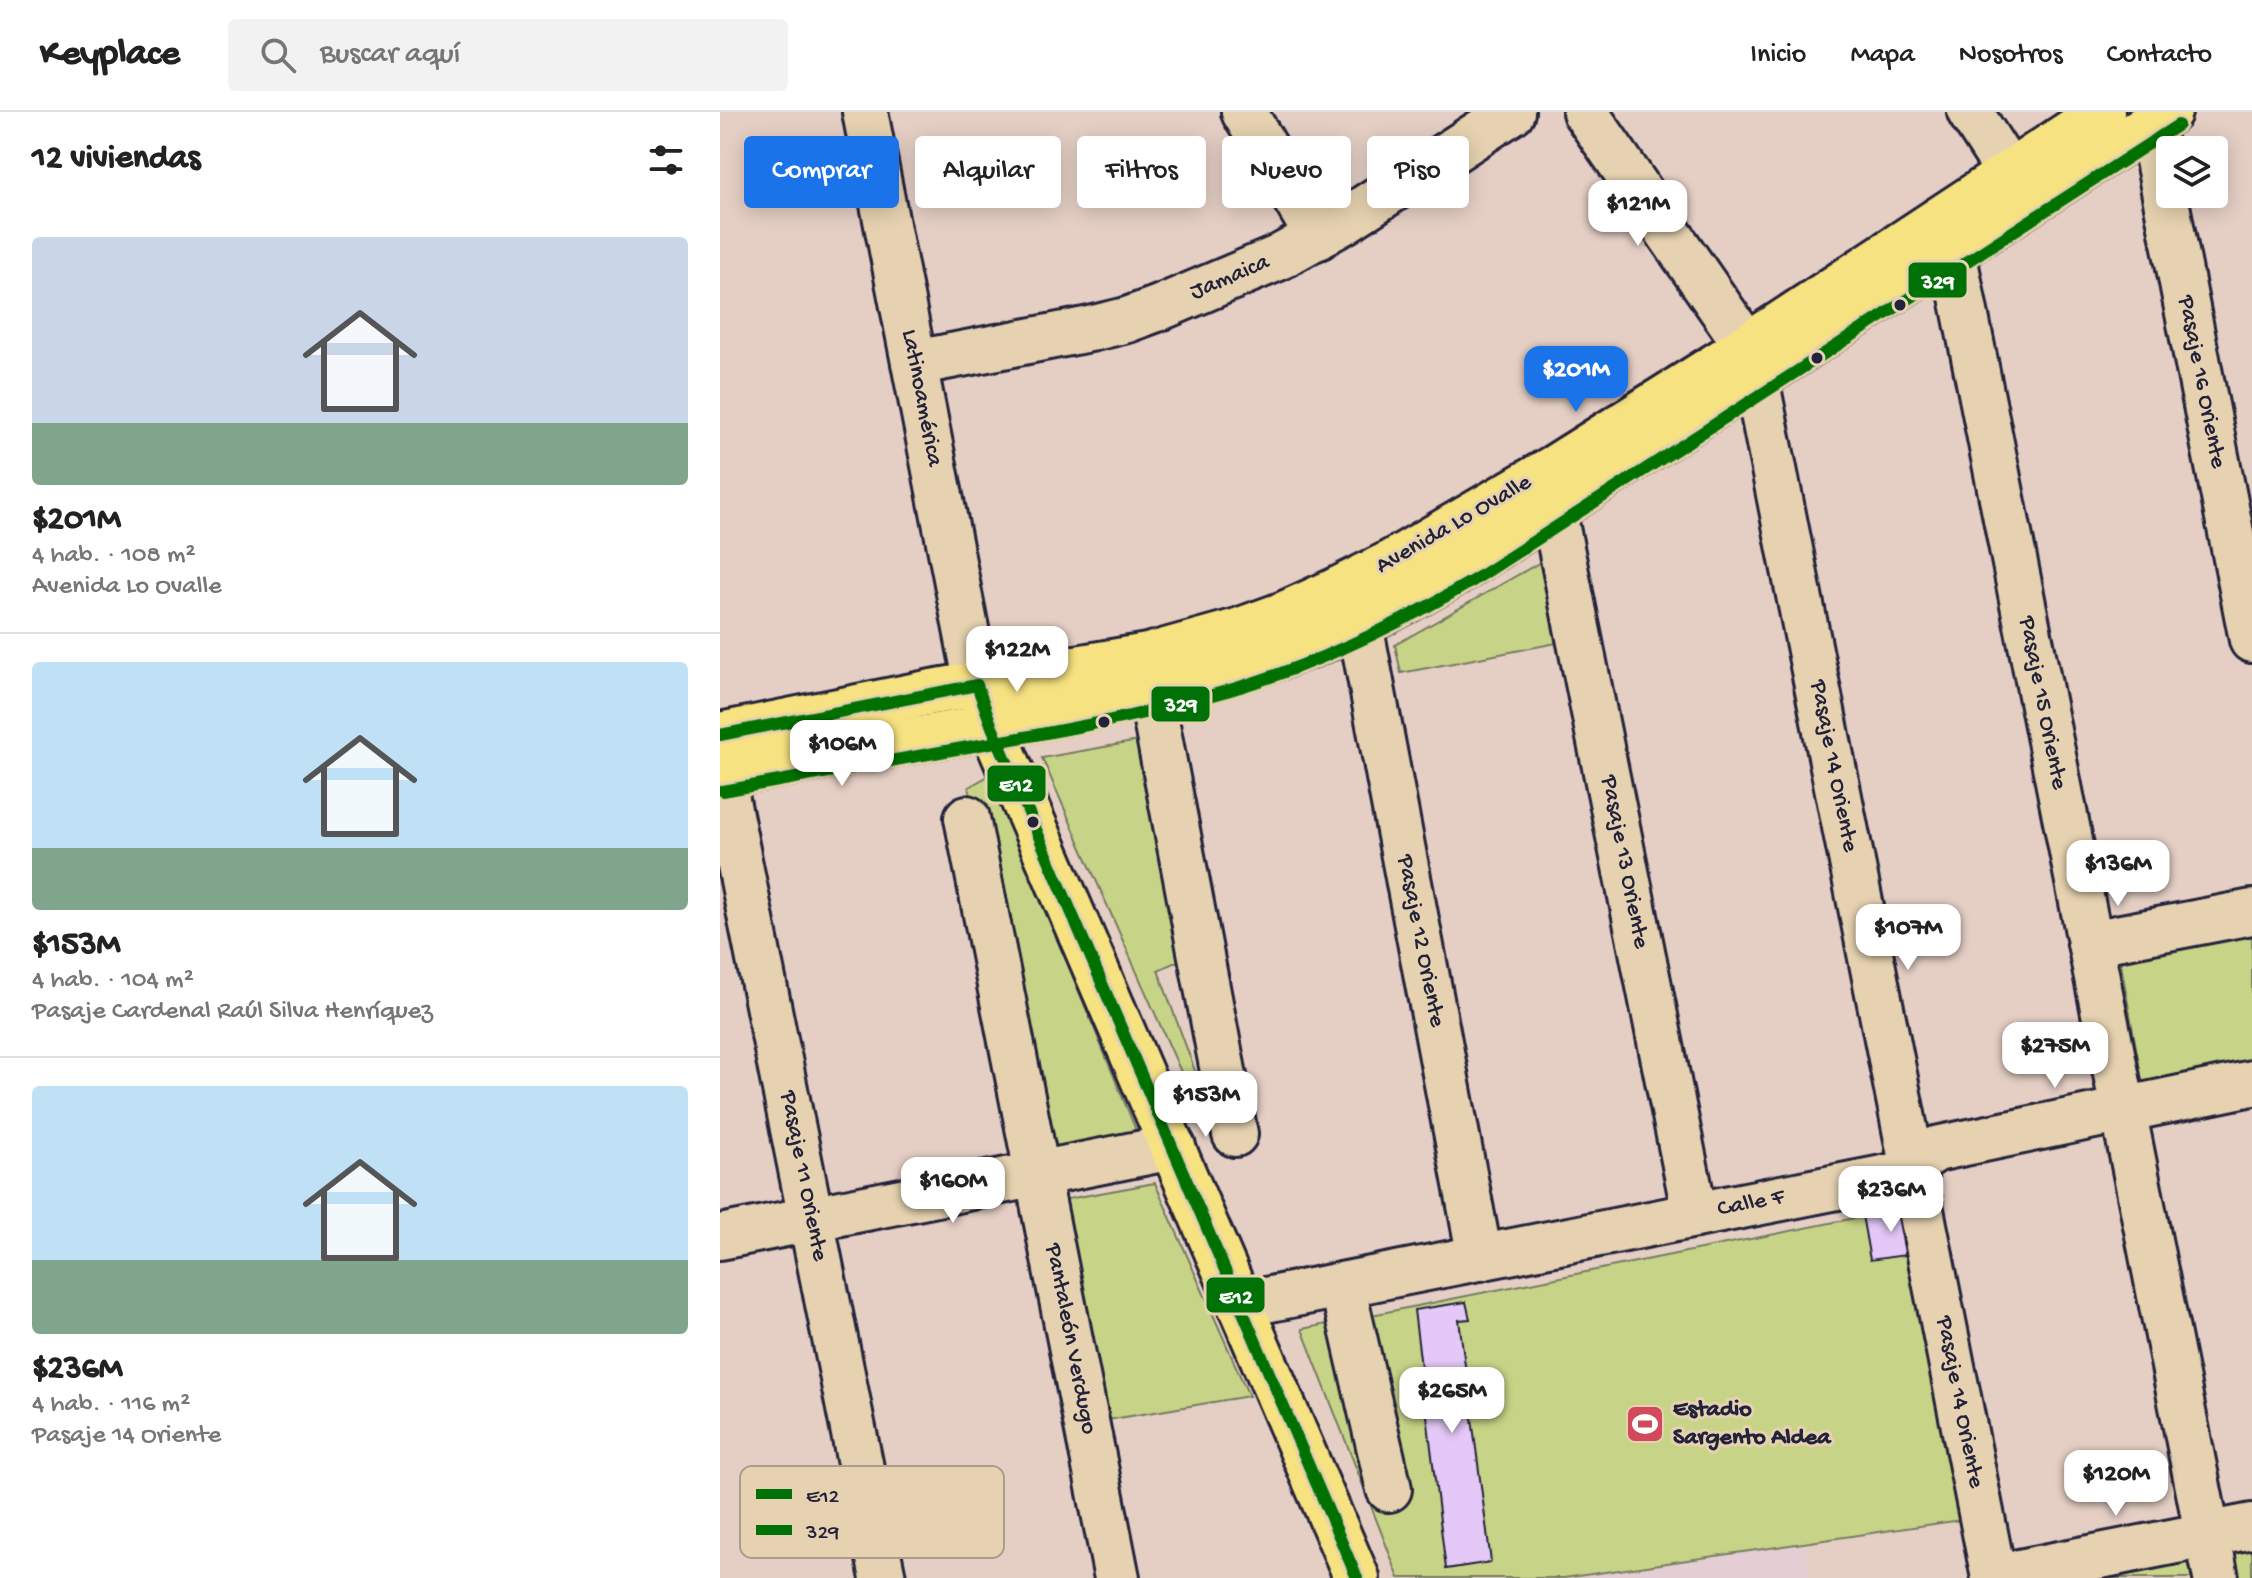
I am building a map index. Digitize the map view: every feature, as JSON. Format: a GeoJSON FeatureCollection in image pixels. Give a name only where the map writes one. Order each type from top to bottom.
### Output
{"type":"FeatureCollection","features":[{"type":"Feature","properties":{"kind":"main road","name":"Avenida Lo Ovalle"},"geometry":{"type":"LineString","coordinates":[[721,762],[992,727],[1072,712],[1151,694],[1263,662],[1360,624],[1452,574],[1553,508],[2009,173],[2102,112]]}},
{"type":"Feature","properties":{"kind":"main road","name":"Avenida Lo Ovalle"},"geometry":{"type":"LineString","coordinates":[[721,762],[977,685],[1148,656],[1238,631],[1322,597],[1387,565],[1555,467],[1953,251],[2160,118]]}},
{"type":"Feature","properties":{"kind":"main road"},"geometry":{"type":"LineString","coordinates":[[977,685],[992,727],[1357,1578]]}},
{"type":"Feature","properties":{"kind":"street","name":"Latinoamérica"},"geometry":{"type":"LineString","coordinates":[[865,112],[977,685]]}},
{"type":"Feature","properties":{"kind":"street"},"geometry":{"type":"LineString","coordinates":[[1244,112],[1318,237]]}},
{"type":"Feature","properties":{"kind":"street","name":"Jamaica"},"geometry":{"type":"LineString","coordinates":[[915,363],[1127,320],[1278,258],[1343,222],[1512,112]]}},
{"type":"Feature","properties":{"kind":"street"},"geometry":{"type":"LineString","coordinates":[[1585,112],[1751,362]]}},
{"type":"Feature","properties":{"kind":"street"},"geometry":{"type":"LineString","coordinates":[[1970,112],[2009,173]]}},
{"type":"Feature","properties":{"kind":"street","name":"Pasaje 16 Oriente"},"geometry":{"type":"LineString","coordinates":[[2160,118],[2252,640]]}},
{"type":"Feature","properties":{"kind":"street","name":"Pasaje 15 Oriente"},"geometry":{"type":"LineString","coordinates":[[1953,251],[2216,1578]]}},
{"type":"Feature","properties":{"kind":"street","name":"Pasaje 14 Oriente"},"geometry":{"type":"LineString","coordinates":[[1751,362],[1994,1577]]}},
{"type":"Feature","properties":{"kind":"street","name":"Pasaje 13 Oriente"},"geometry":{"type":"LineString","coordinates":[[1553,508],[1695,1215]]}},
{"type":"Feature","properties":{"kind":"street","name":"Pasaje 12 Oriente"},"geometry":{"type":"LineString","coordinates":[[1360,624],[1480,1258]]}},
{"type":"Feature","properties":{"kind":"street"},"geometry":{"type":"LineString","coordinates":[[1151,694],[1235,1134]]}},
{"type":"Feature","properties":{"kind":"street","name":"Pasaje 11 Oriente"},"geometry":{"type":"LineString","coordinates":[[721,762],[861,1466]]}},
{"type":"Feature","properties":{"kind":"street","name":"Pantaleón Verdugo"},"geometry":{"type":"LineString","coordinates":[[967,818],[1117,1578]]}},
{"type":"Feature","properties":{"kind":"street"},"geometry":{"type":"LineString","coordinates":[[2090,943],[2252,912]]}},
{"type":"Feature","properties":{"kind":"street","name":"Calle F"},"geometry":{"type":"LineString","coordinates":[[1240,1305],[1913,1172],[1922,1158],[1936,1149],[2252,1083]]}},
{"type":"Feature","properties":{"kind":"street"},"geometry":{"type":"LineString","coordinates":[[720,1237],[1173,1147]]}},
{"type":"Feature","properties":{"kind":"street"},"geometry":{"type":"LineString","coordinates":[[1342,1285],[1389,1489]]}},
{"type":"Feature","properties":{"kind":"street"},"geometry":{"type":"LineString","coordinates":[[1994,1577],[2252,1526]]}},
{"type":"Feature","properties":{"kind":"street","name":"Pasaje 11 Oriente"},"geometry":{"type":"LineString","coordinates":[[879,1558],[883,1578]]}},
{"type":"Feature","properties":{"kind":"shaded area"},"geometry":{"type":"Polygon","coordinates":[[[1804,1543],[1811,1578],[1564,1578],[1804,1543]]]}},
{"type":"Feature","properties":{"kind":"green space"},"geometry":{"type":"Polygon","coordinates":[[[1551,556],[1567,641],[1401,673],[1395,645],[1551,556]]]}},
{"type":"Feature","properties":{"kind":"green space"},"geometry":{"type":"Polygon","coordinates":[[[1144,740],[1187,957],[1158,970],[1217,1131],[1208,1133],[1042,758],[1144,740]]]}},
{"type":"Feature","properties":{"kind":"green space"},"geometry":{"type":"Polygon","coordinates":[[[990,775],[1138,1135],[1051,1152],[1042,1147],[969,787],[990,775]]]}},
{"type":"Feature","properties":{"kind":"green space"},"geometry":{"type":"Polygon","coordinates":[[[2252,935],[2252,1072],[2144,1092],[2120,959],[2252,935]]]}},
{"type":"Feature","properties":{"kind":"green space"},"geometry":{"type":"Polygon","coordinates":[[[1155,1183],[1249,1396],[1107,1420],[1062,1200],[1155,1183]]]}},
{"type":"Feature","properties":{"kind":"green space","name":"Estadio Sargento Aldea"},"geometry":{"type":"Polygon","coordinates":[[[1910,1207],[1968,1519],[1564,1578],[1399,1578],[1302,1329],[1910,1207]]]}},
{"type":"Feature","properties":{"kind":"green space"},"geometry":{"type":"Polygon","coordinates":[[[2252,1540],[2252,1578],[2058,1578],[2252,1540]]]}},
{"type":"Feature","properties":{"kind":"building"},"geometry":{"type":"Polygon","coordinates":[[[1910,1207],[1920,1253],[1870,1260],[1862,1215],[1910,1207]]]}},
{"type":"Feature","properties":{"kind":"building"},"geometry":{"type":"Polygon","coordinates":[[[1466,1302],[1470,1319],[1459,1320],[1491,1562],[1446,1569],[1414,1310],[1466,1302]]]}},
{"type":"Feature","properties":{"kind":"transit line","name":"329"},"geometry":{"type":"LineString","coordinates":[[723,791],[1124,717],[1239,687],[1353,644],[1474,580],[2178,125]]}},
{"type":"Feature","properties":{"kind":"transit line","name":"E12"},"geometry":{"type":"LineString","coordinates":[[720,735],[977,685],[992,727],[1357,1578]]}},
{"type":"Feature","properties":{"kind":"place","name":"Estadio Sargento Aldea"},"geometry":{"type":"Point","coordinates":[1645,1424]}}]}
